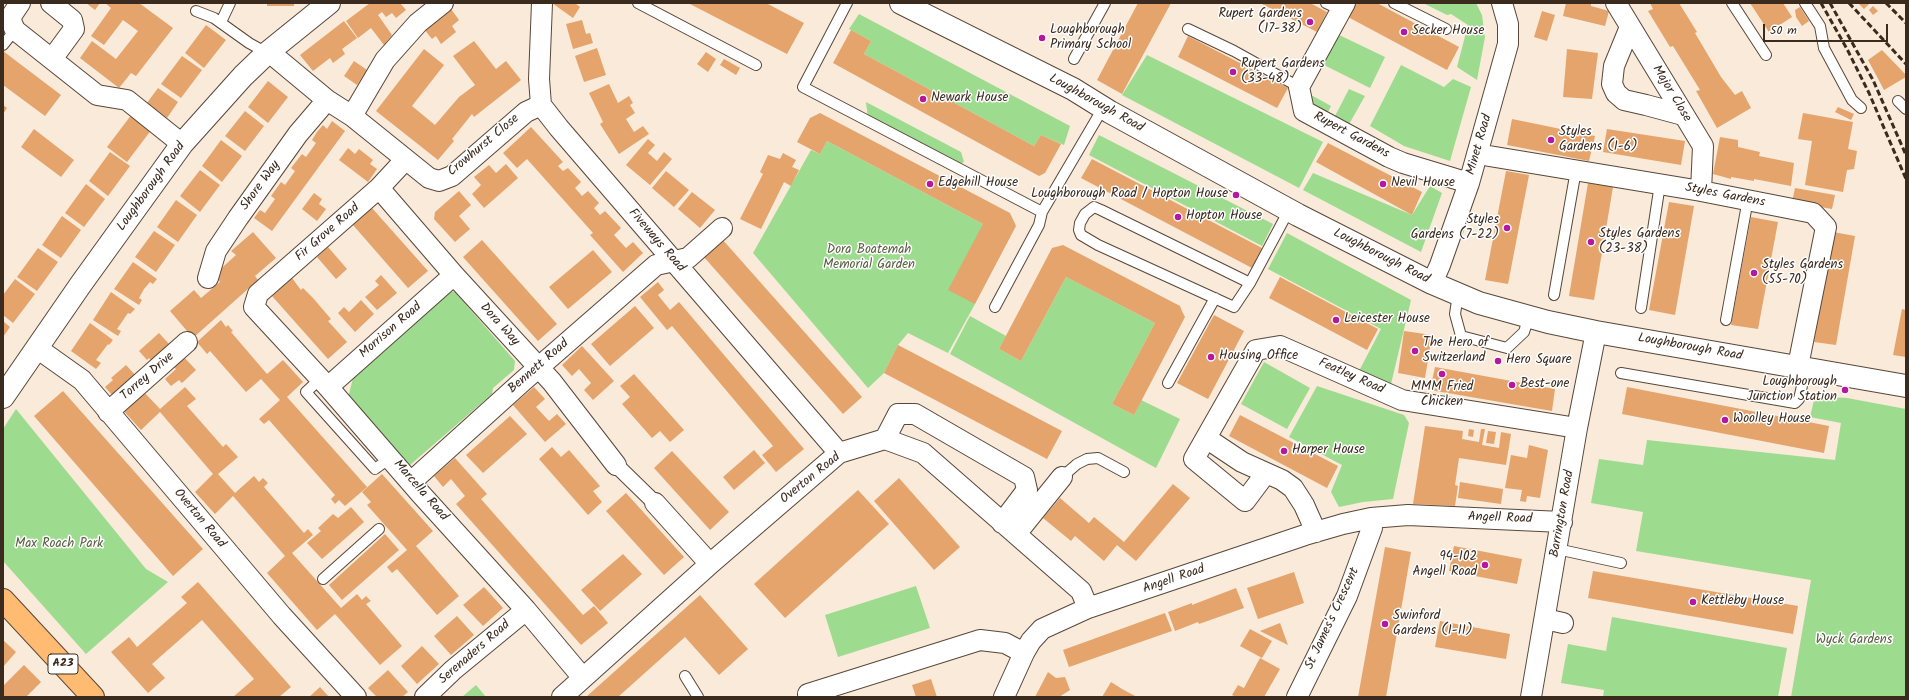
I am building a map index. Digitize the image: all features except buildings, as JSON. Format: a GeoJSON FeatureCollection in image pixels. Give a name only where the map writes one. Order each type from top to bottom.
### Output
{"type":"FeatureCollection","features":[{"type":"Feature","properties":{"kind":"highway","name":"A23"},"geometry":{"type":"LineString","coordinates":[[3,600],[93,697]]}},
{"type":"Feature","properties":{"kind":"street"},"geometry":{"type":"LineString","coordinates":[[20,3],[12,15],[12,26],[9,38],[52,59],[97,95],[127,100],[182,144]]}},
{"type":"Feature","properties":{"kind":"street"},"geometry":{"type":"LineString","coordinates":[[51,3],[68,16],[74,25],[72,33],[52,59]]}},
{"type":"Feature","properties":{"kind":"street","name":"Loughborough Road"},"geometry":{"type":"LineString","coordinates":[[3,397],[81,284],[182,144],[243,76],[267,53],[329,3]]}},
{"type":"Feature","properties":{"kind":"street"},"geometry":{"type":"LineString","coordinates":[[352,116],[385,60],[418,23],[443,3]]}},
{"type":"Feature","properties":{"kind":"street"},"geometry":{"type":"LineString","coordinates":[[541,105],[540,79],[542,3]]}},
{"type":"Feature","properties":{"kind":"street","name":"Loughborough Road"},"geometry":{"type":"LineString","coordinates":[[901,3],[1073,89],[1103,108],[1289,210],[1432,283],[1458,294],[1479,302],[1529,316],[1596,332],[1906,386]]}},
{"type":"Feature","properties":{"kind":"street","name":"Minet Road"},"geometry":{"type":"LineString","coordinates":[[1432,283],[1440,265],[1478,154],[1508,44],[1508,24],[1502,3]]}},
{"type":"Feature","properties":{"kind":"street","name":"Major Close"},"geometry":{"type":"LineString","coordinates":[[1616,3],[1683,116],[1703,146],[1701,191]]}},
{"type":"Feature","properties":{"kind":"street"},"geometry":{"type":"LineString","coordinates":[[1298,87],[1338,5]]}},
{"type":"Feature","properties":{"kind":"street"},"geometry":{"type":"LineString","coordinates":[[1630,27],[1614,66],[1612,84],[1616,93],[1624,100],[1646,104],[1683,116]]}},
{"type":"Feature","properties":{"kind":"street","name":"Crowhurst Close"},"geometry":{"type":"LineString","coordinates":[[267,53],[274,56],[327,100],[352,116],[429,178],[439,181],[452,176],[526,112],[541,105]]}},
{"type":"Feature","properties":{"kind":"street","name":"Rupert Gardens"},"geometry":{"type":"LineString","coordinates":[[1298,87],[1304,111],[1396,160],[1468,182]]}},
{"type":"Feature","properties":{"kind":"street","name":"Shore Way"},"geometry":{"type":"LineString","coordinates":[[208,278],[216,251],[298,134],[327,100]]}},
{"type":"Feature","properties":{"kind":"street","name":"Fiveways Road"},"geometry":{"type":"LineString","coordinates":[[541,105],[559,128],[839,453]]}},
{"type":"Feature","properties":{"kind":"street","name":"Styles Gardens"},"geometry":{"type":"LineString","coordinates":[[1478,154],[1748,199],[1813,213],[1826,227],[1802,367]]}},
{"type":"Feature","properties":{"kind":"street","name":"Fir Grove Road"},"geometry":{"type":"LineString","coordinates":[[254,307],[258,294],[379,188],[405,160]]}},
{"type":"Feature","properties":{"kind":"street","name":"Dora Way"},"geometry":{"type":"LineString","coordinates":[[379,188],[454,275],[552,382],[616,465]]}},
{"type":"Feature","properties":{"kind":"street","name":"Bennett Road"},"geometry":{"type":"LineString","coordinates":[[414,491],[538,368],[656,266],[688,258],[722,228]]}},
{"type":"Feature","properties":{"kind":"street","name":"Morrison Road"},"geometry":{"type":"LineString","coordinates":[[324,383],[454,275]]}},
{"type":"Feature","properties":{"kind":"street","name":"Marcella Road"},"geometry":{"type":"LineString","coordinates":[[254,307],[390,458],[414,491],[526,610],[583,678]]}},
{"type":"Feature","properties":{"kind":"street","name":"Barrington Road"},"geometry":{"type":"LineString","coordinates":[[1531,697],[1554,621],[1557,549],[1577,428],[1596,332]]}},
{"type":"Feature","properties":{"kind":"street","name":"Torrey Drive"},"geometry":{"type":"LineString","coordinates":[[108,412],[187,342]]}},
{"type":"Feature","properties":{"kind":"street","name":"Featley Road"},"geometry":{"type":"LineString","coordinates":[[1266,473],[1245,501],[1194,459],[1256,350],[1280,346],[1402,400],[1577,428]]}},
{"type":"Feature","properties":{"kind":"street","name":"Overton Road"},"geometry":{"type":"LineString","coordinates":[[37,348],[82,380],[108,412],[287,612],[356,697]]}},
{"type":"Feature","properties":{"kind":"street"},"geometry":{"type":"LineString","coordinates":[[1009,528],[1027,490],[1024,477],[915,414],[898,414],[885,439],[923,453],[1081,591],[1088,608]]}},
{"type":"Feature","properties":{"kind":"street"},"geometry":{"type":"LineString","coordinates":[[1206,438],[1242,462],[1282,480],[1293,488],[1304,505],[1316,532]]}},
{"type":"Feature","properties":{"kind":"street","name":"Overton Road"},"geometry":{"type":"LineString","coordinates":[[562,697],[710,564],[839,453],[885,439]]}},
{"type":"Feature","properties":{"kind":"street"},"geometry":{"type":"LineString","coordinates":[[616,465],[655,503],[710,564]]}},
{"type":"Feature","properties":{"kind":"street"},"geometry":{"type":"LineString","coordinates":[[1009,528],[1062,477]]}},
{"type":"Feature","properties":{"kind":"street","name":"Angell Road"},"geometry":{"type":"LineString","coordinates":[[1004,697],[1024,653],[1031,641],[1042,629],[1088,608],[1316,532],[1371,518],[1408,515],[1562,522]]}},
{"type":"Feature","properties":{"kind":"street","name":"St James's Crescent"},"geometry":{"type":"LineString","coordinates":[[1297,697],[1346,596],[1372,528],[1371,518]]}},
{"type":"Feature","properties":{"kind":"street","name":"Serenaders Road"},"geometry":{"type":"LineString","coordinates":[[425,697],[453,670],[526,610]]}},
{"type":"Feature","properties":{"kind":"street"},"geometry":{"type":"LineString","coordinates":[[808,694],[980,640],[1005,643],[1024,653]]}},
{"type":"Feature","properties":{"kind":"lane"},"geometry":{"type":"LineString","coordinates":[[221,22],[230,3]]}},
{"type":"Feature","properties":{"kind":"lane"},"geometry":{"type":"LineString","coordinates":[[638,3],[756,65]]}},
{"type":"Feature","properties":{"kind":"lane"},"geometry":{"type":"LineString","coordinates":[[847,3],[802,87],[1042,212]]}},
{"type":"Feature","properties":{"kind":"lane"},"geometry":{"type":"LineString","coordinates":[[1074,59],[1105,3]]}},
{"type":"Feature","properties":{"kind":"lane"},"geometry":{"type":"LineString","coordinates":[[1394,3],[1446,29]]}},
{"type":"Feature","properties":{"kind":"lane"},"geometry":{"type":"LineString","coordinates":[[1732,3],[1766,55]]}},
{"type":"Feature","properties":{"kind":"lane"},"geometry":{"type":"LineString","coordinates":[[1805,3],[1820,26],[1824,48],[1852,100],[1861,108]]}},
{"type":"Feature","properties":{"kind":"lane"},"geometry":{"type":"LineString","coordinates":[[196,11],[221,22],[249,43],[267,53]]}},
{"type":"Feature","properties":{"kind":"lane"},"geometry":{"type":"LineString","coordinates":[[1188,30],[1234,51],[1298,87]]}},
{"type":"Feature","properties":{"kind":"lane"},"geometry":{"type":"LineString","coordinates":[[1898,101],[1906,109]]}},
{"type":"Feature","properties":{"kind":"lane"},"geometry":{"type":"LineString","coordinates":[[995,307],[1039,225],[1042,212],[1103,108]]}},
{"type":"Feature","properties":{"kind":"lane"},"geometry":{"type":"LineString","coordinates":[[1554,295],[1576,170]]}},
{"type":"Feature","properties":{"kind":"lane"},"geometry":{"type":"LineString","coordinates":[[1641,308],[1660,184]]}},
{"type":"Feature","properties":{"kind":"lane"},"geometry":{"type":"LineString","coordinates":[[1726,320],[1748,199]]}},
{"type":"Feature","properties":{"kind":"lane"},"geometry":{"type":"LineString","coordinates":[[1250,283],[1094,207],[1085,214],[1080,223],[1079,230],[1081,235],[1098,245],[1234,307],[1250,283],[1289,210]]}},
{"type":"Feature","properties":{"kind":"lane"},"geometry":{"type":"LineString","coordinates":[[1458,294],[1455,314],[1461,336],[1507,348],[1524,332],[1529,316]]}},
{"type":"Feature","properties":{"kind":"lane"},"geometry":{"type":"LineString","coordinates":[[1168,383],[1214,298]]}},
{"type":"Feature","properties":{"kind":"lane"},"geometry":{"type":"LineString","coordinates":[[1621,373],[1795,403],[1799,400],[1802,367]]}},
{"type":"Feature","properties":{"kind":"lane"},"geometry":{"type":"LineString","coordinates":[[1062,477],[1077,464],[1087,459],[1098,458],[1124,472]]}},
{"type":"Feature","properties":{"kind":"lane"},"geometry":{"type":"LineString","coordinates":[[323,579],[379,529]]}},
{"type":"Feature","properties":{"kind":"lane"},"geometry":{"type":"LineString","coordinates":[[1557,549],[1621,563]]}},
{"type":"Feature","properties":{"kind":"lane"},"geometry":{"type":"LineString","coordinates":[[685,676],[698,697]]}},
{"type":"Feature","properties":{"kind":"green space"},"geometry":{"type":"Polygon","coordinates":[[[1423,3],[1476,3],[1482,15],[1485,37],[1477,80],[1457,67],[1468,25],[1451,14],[1447,15],[1423,3]]]}},
{"type":"Feature","properties":{"kind":"green space"},"geometry":{"type":"Polygon","coordinates":[[[859,14],[1070,126],[1064,145],[1041,135],[1034,146],[864,54],[871,41],[849,29],[859,14]]]}},
{"type":"Feature","properties":{"kind":"green space"},"geometry":{"type":"Polygon","coordinates":[[[1335,33],[1385,57],[1370,88],[1320,63],[1335,33]]]}},
{"type":"Feature","properties":{"kind":"green space"},"geometry":{"type":"Polygon","coordinates":[[[1147,55],[1323,142],[1299,188],[1122,95],[1147,55]]]}},
{"type":"Feature","properties":{"kind":"green space"},"geometry":{"type":"Polygon","coordinates":[[[1401,65],[1444,87],[1453,79],[1471,87],[1450,161],[1404,146],[1370,126],[1401,65]]]}},
{"type":"Feature","properties":{"kind":"green space"},"geometry":{"type":"Polygon","coordinates":[[[1349,89],[1365,96],[1348,126],[1334,118],[1349,89]]]}},
{"type":"Feature","properties":{"kind":"green space"},"geometry":{"type":"Polygon","coordinates":[[[1311,95],[1331,106],[1327,114],[1306,103],[1311,95]]]}},
{"type":"Feature","properties":{"kind":"green space"},"geometry":{"type":"Polygon","coordinates":[[[866,102],[961,152],[964,162],[955,166],[868,118],[866,102]]]}},
{"type":"Feature","properties":{"kind":"green space"},"geometry":{"type":"Polygon","coordinates":[[[1099,135],[1273,224],[1262,246],[1089,155],[1099,135]]]}},
{"type":"Feature","properties":{"kind":"green space","name":"Dora Boatemah Memorial Garden"},"geometry":{"type":"Polygon","coordinates":[[[827,141],[983,224],[975,304],[948,353],[908,333],[898,345],[884,373],[868,388],[753,253],[811,150],[820,154],[827,141]]]}},
{"type":"Feature","properties":{"kind":"green space"},"geometry":{"type":"Polygon","coordinates":[[[1313,173],[1412,215],[1430,186],[1442,193],[1421,252],[1303,190],[1313,173]]]}},
{"type":"Feature","properties":{"kind":"green space"},"geometry":{"type":"Polygon","coordinates":[[[1287,233],[1411,300],[1391,384],[1359,371],[1381,329],[1268,269],[1287,233]]]}},
{"type":"Feature","properties":{"kind":"green space"},"geometry":{"type":"Polygon","coordinates":[[[1066,277],[1155,323],[1112,404],[1134,415],[1141,400],[1180,419],[1156,468],[950,354],[970,316],[1006,336],[999,349],[1021,361],[1066,277]]]}},
{"type":"Feature","properties":{"kind":"green space"},"geometry":{"type":"Polygon","coordinates":[[[449,291],[455,292],[515,361],[514,370],[493,388],[492,394],[410,465],[405,464],[348,398],[354,374],[449,291]]]}},
{"type":"Feature","properties":{"kind":"green space"},"geometry":{"type":"Polygon","coordinates":[[[1264,362],[1310,388],[1287,429],[1241,404],[1264,362]]]}},
{"type":"Feature","properties":{"kind":"green space"},"geometry":{"type":"Polygon","coordinates":[[[1317,386],[1404,415],[1409,423],[1393,499],[1363,502],[1339,507],[1331,492],[1342,465],[1289,437],[1317,386]]]}},
{"type":"Feature","properties":{"kind":"green space","name":"Wyck Gardens"},"geometry":{"type":"Polygon","coordinates":[[[1815,396],[1847,398],[1906,409],[1906,697],[1791,697],[1811,580],[1636,551],[1643,512],[1591,503],[1599,459],[1643,465],[1647,440],[1835,460],[1841,423],[1810,417],[1815,396]]]}},
{"type":"Feature","properties":{"kind":"green space","name":"Max Roach Park"},"geometry":{"type":"Polygon","coordinates":[[[16,409],[146,569],[168,582],[86,654],[3,561],[3,429],[16,409]]]}},
{"type":"Feature","properties":{"kind":"green space"},"geometry":{"type":"Polygon","coordinates":[[[916,586],[930,628],[838,657],[825,615],[916,586]]]}},
{"type":"Feature","properties":{"kind":"green space"},"geometry":{"type":"Polygon","coordinates":[[[1612,617],[1787,648],[1778,697],[1603,697],[1604,690],[1561,683],[1568,644],[1606,651],[1612,617]]]}},
{"type":"Feature","properties":{"kind":"green space"},"geometry":{"type":"Polygon","coordinates":[[[476,685],[486,697],[462,697],[476,685]]]}},
{"type":"Feature","properties":{"kind":"railway"},"geometry":{"type":"LineString","coordinates":[[1821,3],[1847,49],[1869,93],[1906,179]]}},
{"type":"Feature","properties":{"kind":"railway"},"geometry":{"type":"LineString","coordinates":[[1830,3],[1873,80],[1906,155]]}},
{"type":"Feature","properties":{"kind":"railway"},"geometry":{"type":"LineString","coordinates":[[1849,3],[1906,64]]}},
{"type":"Feature","properties":{"kind":"railway"},"geometry":{"type":"LineString","coordinates":[[1886,3],[1906,23]]}},
{"type":"Feature","properties":{"kind":"place","name":"Rupert Gardens (17-38)"},"geometry":{"type":"Point","coordinates":[1310,22]}},
{"type":"Feature","properties":{"kind":"place","name":"Secker House"},"geometry":{"type":"Point","coordinates":[1404,32]}},
{"type":"Feature","properties":{"kind":"place","name":"Loughborough Primary School"},"geometry":{"type":"Point","coordinates":[1042,38]}},
{"type":"Feature","properties":{"kind":"place","name":"Rupert Gardens (33-48)"},"geometry":{"type":"Point","coordinates":[1233,72]}},
{"type":"Feature","properties":{"kind":"place","name":"Newark House"},"geometry":{"type":"Point","coordinates":[923,99]}},
{"type":"Feature","properties":{"kind":"place","name":"Styles Gardens (1-6)"},"geometry":{"type":"Point","coordinates":[1551,140]}},
{"type":"Feature","properties":{"kind":"place","name":"Edgehill House"},"geometry":{"type":"Point","coordinates":[930,184]}},
{"type":"Feature","properties":{"kind":"place","name":"Nevil House"},"geometry":{"type":"Point","coordinates":[1383,184]}},
{"type":"Feature","properties":{"kind":"place","name":"Loughborough Road / Hopton House"},"geometry":{"type":"Point","coordinates":[1236,195]}},
{"type":"Feature","properties":{"kind":"place","name":"Hopton House"},"geometry":{"type":"Point","coordinates":[1178,217]}},
{"type":"Feature","properties":{"kind":"place","name":"Styles Gardens (7-22)"},"geometry":{"type":"Point","coordinates":[1507,228]}},
{"type":"Feature","properties":{"kind":"place","name":"Styles Gardens (23-38)"},"geometry":{"type":"Point","coordinates":[1591,242]}},
{"type":"Feature","properties":{"kind":"place","name":"Styles Gardens (55-70)"},"geometry":{"type":"Point","coordinates":[1754,273]}},
{"type":"Feature","properties":{"kind":"place","name":"Leicester House"},"geometry":{"type":"Point","coordinates":[1336,320]}},
{"type":"Feature","properties":{"kind":"place","name":"The Hero of Switzerland"},"geometry":{"type":"Point","coordinates":[1415,351]}},
{"type":"Feature","properties":{"kind":"place","name":"Housing Office"},"geometry":{"type":"Point","coordinates":[1211,357]}},
{"type":"Feature","properties":{"kind":"place","name":"Hero Square"},"geometry":{"type":"Point","coordinates":[1498,361]}},
{"type":"Feature","properties":{"kind":"place","name":"MMM Fried Chicken"},"geometry":{"type":"Point","coordinates":[1442,374]}},
{"type":"Feature","properties":{"kind":"place","name":"Best-one"},"geometry":{"type":"Point","coordinates":[1512,385]}},
{"type":"Feature","properties":{"kind":"place","name":"Loughborough Junction Station"},"geometry":{"type":"Point","coordinates":[1845,390]}},
{"type":"Feature","properties":{"kind":"place","name":"Woolley House"},"geometry":{"type":"Point","coordinates":[1725,420]}},
{"type":"Feature","properties":{"kind":"place","name":"Harper House"},"geometry":{"type":"Point","coordinates":[1284,451]}},
{"type":"Feature","properties":{"kind":"place","name":"94-102 Angell Road"},"geometry":{"type":"Point","coordinates":[1485,565]}},
{"type":"Feature","properties":{"kind":"place","name":"Kettleby House"},"geometry":{"type":"Point","coordinates":[1693,602]}},
{"type":"Feature","properties":{"kind":"place","name":"Swinford Gardens (1-11)"},"geometry":{"type":"Point","coordinates":[1385,624]}}]}
